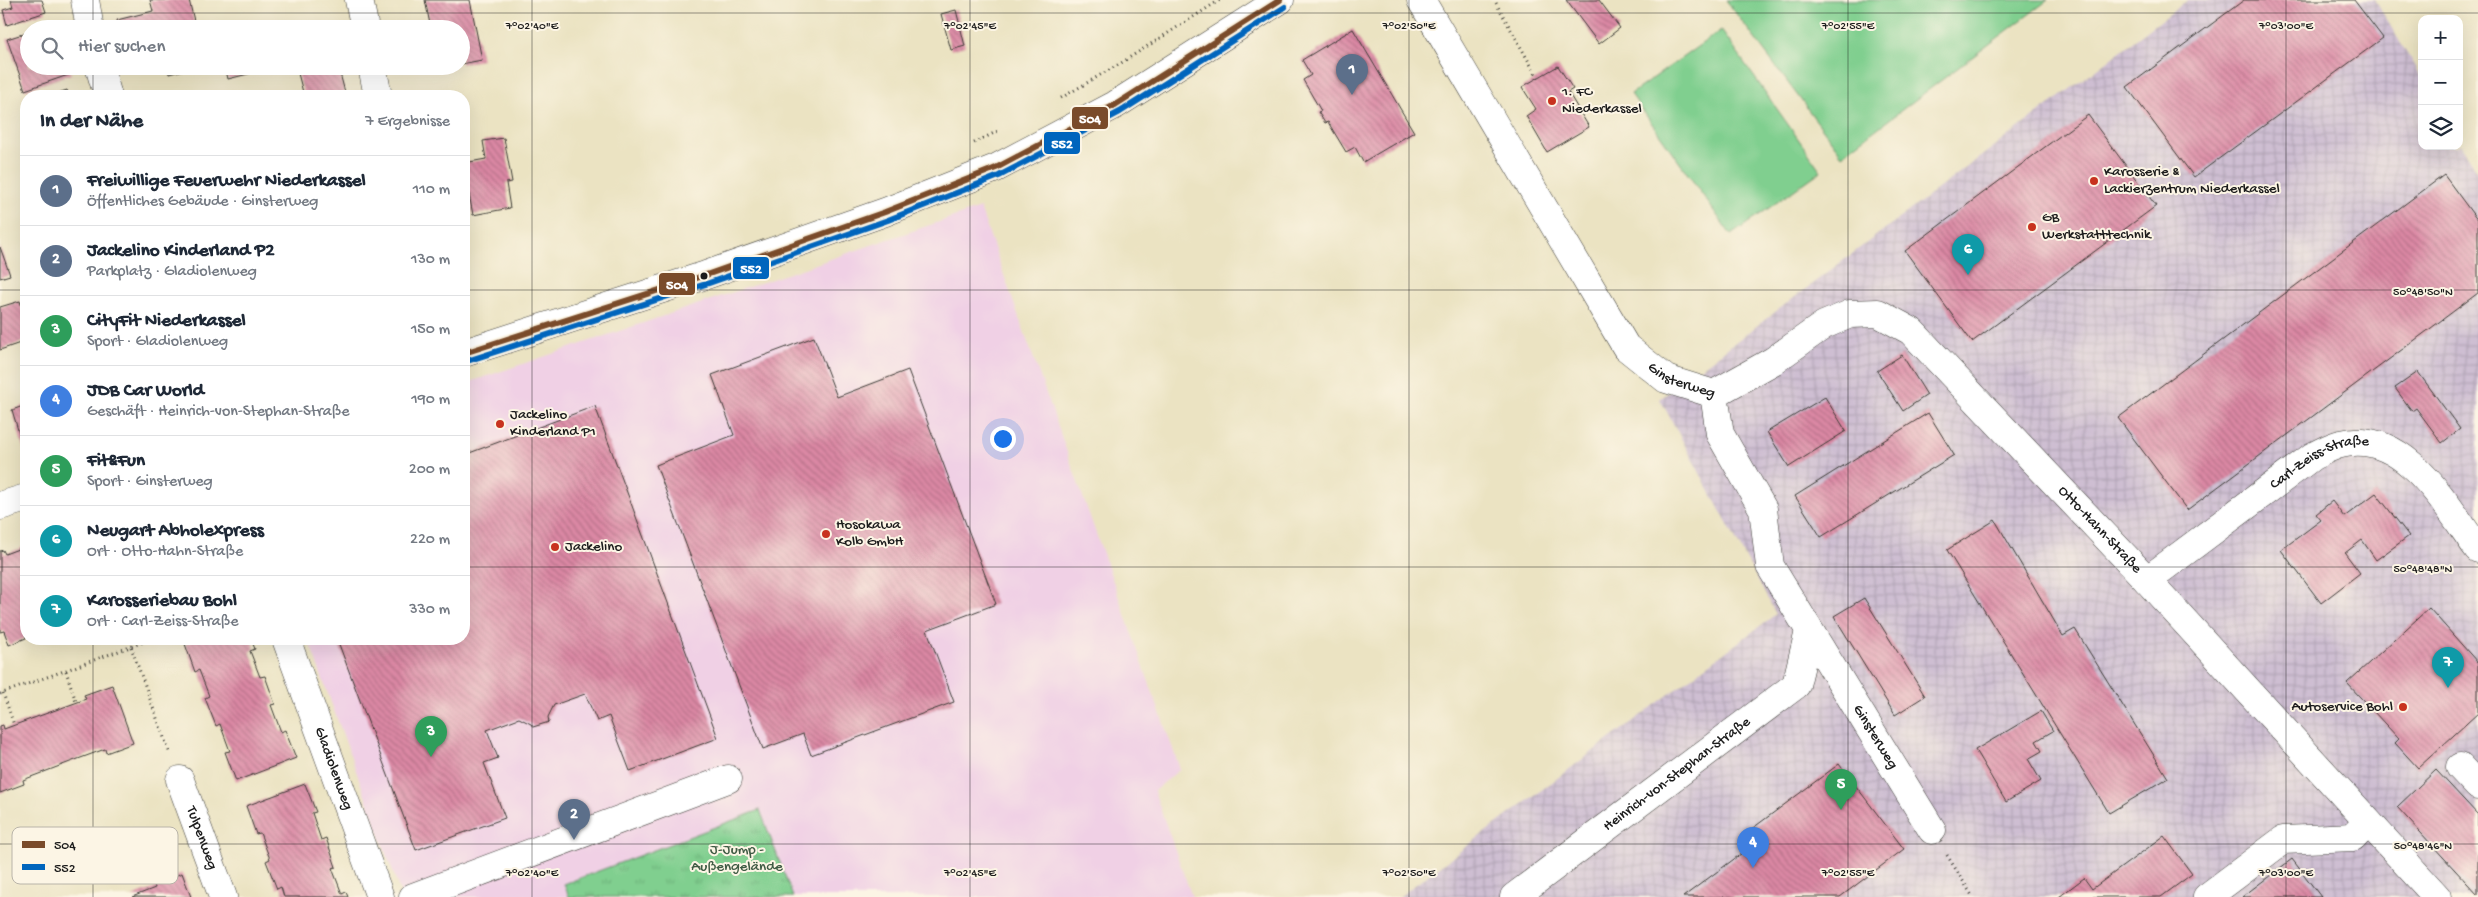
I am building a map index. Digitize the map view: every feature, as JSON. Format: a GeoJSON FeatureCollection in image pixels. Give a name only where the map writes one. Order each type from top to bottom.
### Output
{"type":"FeatureCollection","features":[{"type":"Feature","properties":{"kind":"street"},"geometry":{"type":"LineString","coordinates":[[85,0],[88,20]]}},
{"type":"Feature","properties":{"kind":"street"},"geometry":{"type":"LineString","coordinates":[[358,0],[363,20]]}},
{"type":"Feature","properties":{"kind":"street"},"geometry":{"type":"LineString","coordinates":[[470,351],[706,275],[885,212],[996,168],[1115,105],[1280,0]]}},
{"type":"Feature","properties":{"kind":"street","name":"Ginsterweg"},"geometry":{"type":"LineString","coordinates":[[1421,0],[1626,348],[1666,379],[1714,394],[1720,434],[1763,508],[1770,566],[1932,830]]}},
{"type":"Feature","properties":{"kind":"street"},"geometry":{"type":"LineString","coordinates":[[102,75],[106,90]]}},
{"type":"Feature","properties":{"kind":"street"},"geometry":{"type":"LineString","coordinates":[[374,75],[377,90]]}},
{"type":"Feature","properties":{"kind":"street","name":"Otto-Hahn-Straße"},"geometry":{"type":"LineString","coordinates":[[1714,394],[1772,361],[1824,325],[1850,314],[1878,313],[1911,330],[2147,580],[2436,897]]}},
{"type":"Feature","properties":{"kind":"street","name":"Carl-Zeiss-Straße"},"geometry":{"type":"LineString","coordinates":[[2147,580],[2313,456],[2341,443],[2371,443],[2398,453],[2428,481],[2478,549]]}},
{"type":"Feature","properties":{"kind":"street"},"geometry":{"type":"LineString","coordinates":[[0,506],[20,500]]}},
{"type":"Feature","properties":{"kind":"street","name":"Heinrich-von-Stephan-Straße"},"geometry":{"type":"LineString","coordinates":[[1514,897],[1796,684],[1810,631]]}},
{"type":"Feature","properties":{"kind":"street","name":"Gladiolenweg"},"geometry":{"type":"LineString","coordinates":[[288,645],[380,897]]}},
{"type":"Feature","properties":{"kind":"street"},"geometry":{"type":"LineString","coordinates":[[413,897],[728,779]]}},
{"type":"Feature","properties":{"kind":"street","name":"Tulpenweg"},"geometry":{"type":"LineString","coordinates":[[180,780],[223,897]]}},
{"type":"Feature","properties":{"kind":"street"},"geometry":{"type":"LineString","coordinates":[[2206,897],[2283,840],[2354,837],[2367,822]]}},
{"type":"Feature","properties":{"kind":"path"},"geometry":{"type":"LineString","coordinates":[[1056,101],[1121,63],[1220,0]]}},
{"type":"Feature","properties":{"kind":"path"},"geometry":{"type":"LineString","coordinates":[[1496,3],[1538,78]]}},
{"type":"Feature","properties":{"kind":"path"},"geometry":{"type":"LineString","coordinates":[[966,146],[1007,127]]}},
{"type":"Feature","properties":{"kind":"path"},"geometry":{"type":"LineString","coordinates":[[14,725],[2,694],[136,645]]}},
{"type":"Feature","properties":{"kind":"path"},"geometry":{"type":"LineString","coordinates":[[131,647],[180,780]]}},
{"type":"Feature","properties":{"kind":"path"},"geometry":{"type":"LineString","coordinates":[[66,671],[76,702]]}},
{"type":"Feature","properties":{"kind":"path"},"geometry":{"type":"LineString","coordinates":[[1932,830],[1973,897]]}},
{"type":"Feature","properties":{"kind":"shaded area"},"geometry":{"type":"Polygon","coordinates":[[[2188,0],[2375,0],[2418,72],[2418,150],[2463,149],[2478,173],[2478,897],[1399,897],[1776,614],[1660,399],[2188,0]]]}},
{"type":"Feature","properties":{"kind":"shaded area"},"geometry":{"type":"Polygon","coordinates":[[[980,208],[1180,769],[1154,791],[1192,897],[402,897],[310,645],[470,645],[470,382],[980,208]]]}},
{"type":"Feature","properties":{"kind":"green space"},"geometry":{"type":"Polygon","coordinates":[[[1726,0],[2048,0],[1842,155],[1726,0]]]}},
{"type":"Feature","properties":{"kind":"green space"},"geometry":{"type":"Polygon","coordinates":[[[1721,30],[1821,171],[1731,235],[1631,94],[1721,30]]]}},
{"type":"Feature","properties":{"kind":"green space","name":"J-Jump - Außengelände"},"geometry":{"type":"Polygon","coordinates":[[[760,810],[793,897],[569,897],[564,884],[760,810]]]}},
{"type":"Feature","properties":{"kind":"building"},"geometry":{"type":"Polygon","coordinates":[[[11,0],[42,0],[46,12],[7,25],[3,10],[13,7],[11,0]]]}},
{"type":"Feature","properties":{"kind":"building"},"geometry":{"type":"Polygon","coordinates":[[[150,0],[189,0],[194,20],[117,20],[153,11],[150,0]]]}},
{"type":"Feature","properties":{"kind":"building"},"geometry":{"type":"Polygon","coordinates":[[[425,0],[470,0],[482,60],[470,62],[470,20],[429,20],[425,0]]]}},
{"type":"Feature","properties":{"kind":"building"},"geometry":{"type":"Polygon","coordinates":[[[1566,0],[1599,0],[1620,28],[1599,44],[1566,0]]]}},
{"type":"Feature","properties":{"kind":"building"},"geometry":{"type":"Polygon","coordinates":[[[2244,0],[2354,0],[2383,38],[2194,177],[2127,87],[2244,0]]]}},
{"type":"Feature","properties":{"kind":"building"},"geometry":{"type":"Polygon","coordinates":[[[956,10],[965,46],[951,50],[941,14],[956,10]]]}},
{"type":"Feature","properties":{"kind":"building"},"geometry":{"type":"Polygon","coordinates":[[[1353,29],[1414,132],[1363,162],[1355,147],[1346,152],[1328,122],[1325,123],[1318,112],[1321,111],[1303,80],[1311,75],[1302,60],[1353,29]]]}},
{"type":"Feature","properties":{"kind":"building"},"geometry":{"type":"Polygon","coordinates":[[[20,35],[20,75],[68,75],[25,90],[7,39],[20,35]]]}},
{"type":"Feature","properties":{"kind":"building","name":"1. FC Niederkassel"},"geometry":{"type":"Polygon","coordinates":[[[1558,66],[1573,89],[1568,92],[1589,127],[1547,152],[1526,116],[1536,109],[1522,87],[1558,66]]]}},
{"type":"Feature","properties":{"kind":"building"},"geometry":{"type":"Polygon","coordinates":[[[227,75],[244,75],[228,79],[227,75]]]}},
{"type":"Feature","properties":{"kind":"building"},"geometry":{"type":"Polygon","coordinates":[[[298,75],[340,75],[344,90],[302,90],[298,75]]]}},
{"type":"Feature","properties":{"kind":"building"},"geometry":{"type":"Polygon","coordinates":[[[2088,115],[2156,206],[1972,342],[1905,251],[2088,115]]]}},
{"type":"Feature","properties":{"kind":"building"},"geometry":{"type":"Polygon","coordinates":[[[504,138],[512,182],[506,183],[510,208],[473,215],[470,199],[470,162],[486,159],[483,141],[504,138]]]}},
{"type":"Feature","properties":{"kind":"building"},"geometry":{"type":"Polygon","coordinates":[[[2444,175],[2478,221],[2478,293],[2187,510],[2118,418],[2444,175]]]}},
{"type":"Feature","properties":{"kind":"building"},"geometry":{"type":"Polygon","coordinates":[[[0,247],[10,275],[0,278],[0,247]]]}},
{"type":"Feature","properties":{"kind":"building"},"geometry":{"type":"Polygon","coordinates":[[[20,301],[20,343],[0,350],[0,307],[20,301]]]}},
{"type":"Feature","properties":{"kind":"building","name":"Hosokawa Kolb GmbH"},"geometry":{"type":"Polygon","coordinates":[[[814,337],[837,397],[908,370],[996,604],[927,630],[954,702],[811,755],[803,734],[763,749],[656,465],[734,435],[712,375],[814,337]]]}},
{"type":"Feature","properties":{"kind":"building"},"geometry":{"type":"Polygon","coordinates":[[[1902,355],[1927,395],[1903,411],[1877,371],[1902,355]]]}},
{"type":"Feature","properties":{"kind":"building"},"geometry":{"type":"Polygon","coordinates":[[[2418,372],[2460,429],[2442,443],[2416,408],[2412,411],[2395,388],[2418,372]]]}},
{"type":"Feature","properties":{"kind":"building"},"geometry":{"type":"Polygon","coordinates":[[[1825,397],[1846,431],[1789,467],[1767,432],[1825,397]]]}},
{"type":"Feature","properties":{"kind":"building","name":"Jackelino"},"geometry":{"type":"Polygon","coordinates":[[[595,406],[718,738],[630,771],[609,716],[597,721],[585,694],[554,705],[548,717],[549,722],[533,727],[519,718],[487,730],[498,758],[484,763],[505,818],[416,850],[339,645],[470,645],[470,453],[595,406]]]}},
{"type":"Feature","properties":{"kind":"building"},"geometry":{"type":"Polygon","coordinates":[[[20,407],[20,437],[12,410],[20,407]]]}},
{"type":"Feature","properties":{"kind":"building"},"geometry":{"type":"Polygon","coordinates":[[[1928,413],[1954,455],[1821,537],[1795,496],[1928,413]]]}},
{"type":"Feature","properties":{"kind":"building"},"geometry":{"type":"Polygon","coordinates":[[[2376,493],[2409,536],[2376,560],[2362,540],[2345,553],[2360,573],[2321,603],[2281,550],[2321,520],[2316,514],[2332,501],[2344,517],[2376,493]]]}},
{"type":"Feature","properties":{"kind":"building"},"geometry":{"type":"Polygon","coordinates":[[[1995,520],[2063,636],[2075,629],[2168,778],[2109,813],[1947,550],[1995,520]]]}},
{"type":"Feature","properties":{"kind":"building"},"geometry":{"type":"Polygon","coordinates":[[[20,548],[20,640],[9,645],[4,631],[0,632],[0,551],[3,550],[5,554],[20,548]]]}},
{"type":"Feature","properties":{"kind":"building"},"geometry":{"type":"Polygon","coordinates":[[[1864,598],[1925,696],[1895,715],[1834,616],[1864,598]]]}},
{"type":"Feature","properties":{"kind":"building"},"geometry":{"type":"Polygon","coordinates":[[[2429,608],[2478,663],[2478,713],[2418,768],[2395,743],[2399,739],[2347,683],[2429,608]]]}},
{"type":"Feature","properties":{"kind":"building"},"geometry":{"type":"Polygon","coordinates":[[[185,645],[253,645],[255,649],[250,651],[260,677],[265,676],[275,704],[271,705],[281,732],[285,730],[296,758],[236,781],[225,752],[230,751],[220,724],[216,726],[205,698],[209,696],[199,670],[195,672],[185,645]]]}},
{"type":"Feature","properties":{"kind":"building"},"geometry":{"type":"Polygon","coordinates":[[[112,685],[133,743],[106,753],[105,749],[78,759],[23,780],[24,784],[0,793],[0,726],[3,725],[4,729],[86,699],[84,695],[112,685]]]}},
{"type":"Feature","properties":{"kind":"building"},"geometry":{"type":"Polygon","coordinates":[[[2041,711],[2053,731],[2036,741],[2042,751],[2028,759],[2041,781],[2006,802],[1975,750],[2041,711]]]}},
{"type":"Feature","properties":{"kind":"building"},"geometry":{"type":"Polygon","coordinates":[[[1839,764],[1904,849],[1840,897],[1683,897],[1761,839],[1753,828],[1839,764]]]}},
{"type":"Feature","properties":{"kind":"building"},"geometry":{"type":"Polygon","coordinates":[[[2436,770],[2478,815],[2478,895],[2397,807],[2436,770]]]}},
{"type":"Feature","properties":{"kind":"building"},"geometry":{"type":"Polygon","coordinates":[[[305,784],[316,812],[312,813],[321,840],[326,838],[336,867],[332,868],[342,894],[346,892],[348,897],[284,897],[281,887],[277,889],[266,861],[270,859],[260,833],[256,834],[246,806],[305,784]]]}},
{"type":"Feature","properties":{"kind":"building"},"geometry":{"type":"Polygon","coordinates":[[[2164,836],[2192,874],[2161,897],[2059,897],[2084,878],[2092,889],[2164,836]]]}},
{"type":"Feature","properties":{"kind":"building"},"geometry":{"type":"Polygon","coordinates":[[[2292,859],[2321,897],[2242,897],[2292,859]]]}},
{"type":"Feature","properties":{"kind":"building"},"geometry":{"type":"Polygon","coordinates":[[[182,873],[191,897],[132,897],[155,888],[154,884],[178,884],[178,875],[182,873]]]}},
{"type":"Feature","properties":{"kind":"transit line","name":"504"},"geometry":{"type":"LineString","coordinates":[[470,351],[706,275],[885,212],[996,168],[1115,105],[1280,0]]}},
{"type":"Feature","properties":{"kind":"transit line","name":"552"},"geometry":{"type":"LineString","coordinates":[[470,360],[709,283],[888,220],[999,176],[1120,112],[1285,7]]}},
{"type":"Feature","properties":{"kind":"place","name":"Freiwillige Feuerwehr Niederkassel"},"geometry":{"type":"Point","coordinates":[1352,95]}},
{"type":"Feature","properties":{"kind":"place","name":"1. FC Niederkassel"},"geometry":{"type":"Point","coordinates":[1552,101]}},
{"type":"Feature","properties":{"kind":"place","name":"Karosserie & Lackierzentrum Niederkassel"},"geometry":{"type":"Point","coordinates":[2094,181]}},
{"type":"Feature","properties":{"kind":"place","name":"GB Werkstatttechnik"},"geometry":{"type":"Point","coordinates":[2032,227]}},
{"type":"Feature","properties":{"kind":"place","name":"Neugart Abholexpress"},"geometry":{"type":"Point","coordinates":[1968,275]}},
{"type":"Feature","properties":{"kind":"place","name":"Jackelino Kinderland P1"},"geometry":{"type":"Point","coordinates":[500,424]}},
{"type":"Feature","properties":{"kind":"place","name":"Hosokawa Kolb GmbH"},"geometry":{"type":"Point","coordinates":[826,534]}},
{"type":"Feature","properties":{"kind":"place","name":"Jackelino"},"geometry":{"type":"Point","coordinates":[555,547]}},
{"type":"Feature","properties":{"kind":"place","name":"Karosseriebau Bohl"},"geometry":{"type":"Point","coordinates":[2448,688]}},
{"type":"Feature","properties":{"kind":"place","name":"Autoservice Bohl"},"geometry":{"type":"Point","coordinates":[2403,707]}},
{"type":"Feature","properties":{"kind":"place","name":"CityFit Niederkassel"},"geometry":{"type":"Point","coordinates":[431,757]}},
{"type":"Feature","properties":{"kind":"place","name":"Fit&Fun"},"geometry":{"type":"Point","coordinates":[1841,810]}},
{"type":"Feature","properties":{"kind":"place","name":"Jackelino Kinderland P2"},"geometry":{"type":"Point","coordinates":[574,840]}},
{"type":"Feature","properties":{"kind":"place","name":"JDB Car World"},"geometry":{"type":"Point","coordinates":[1753,868]}}]}
